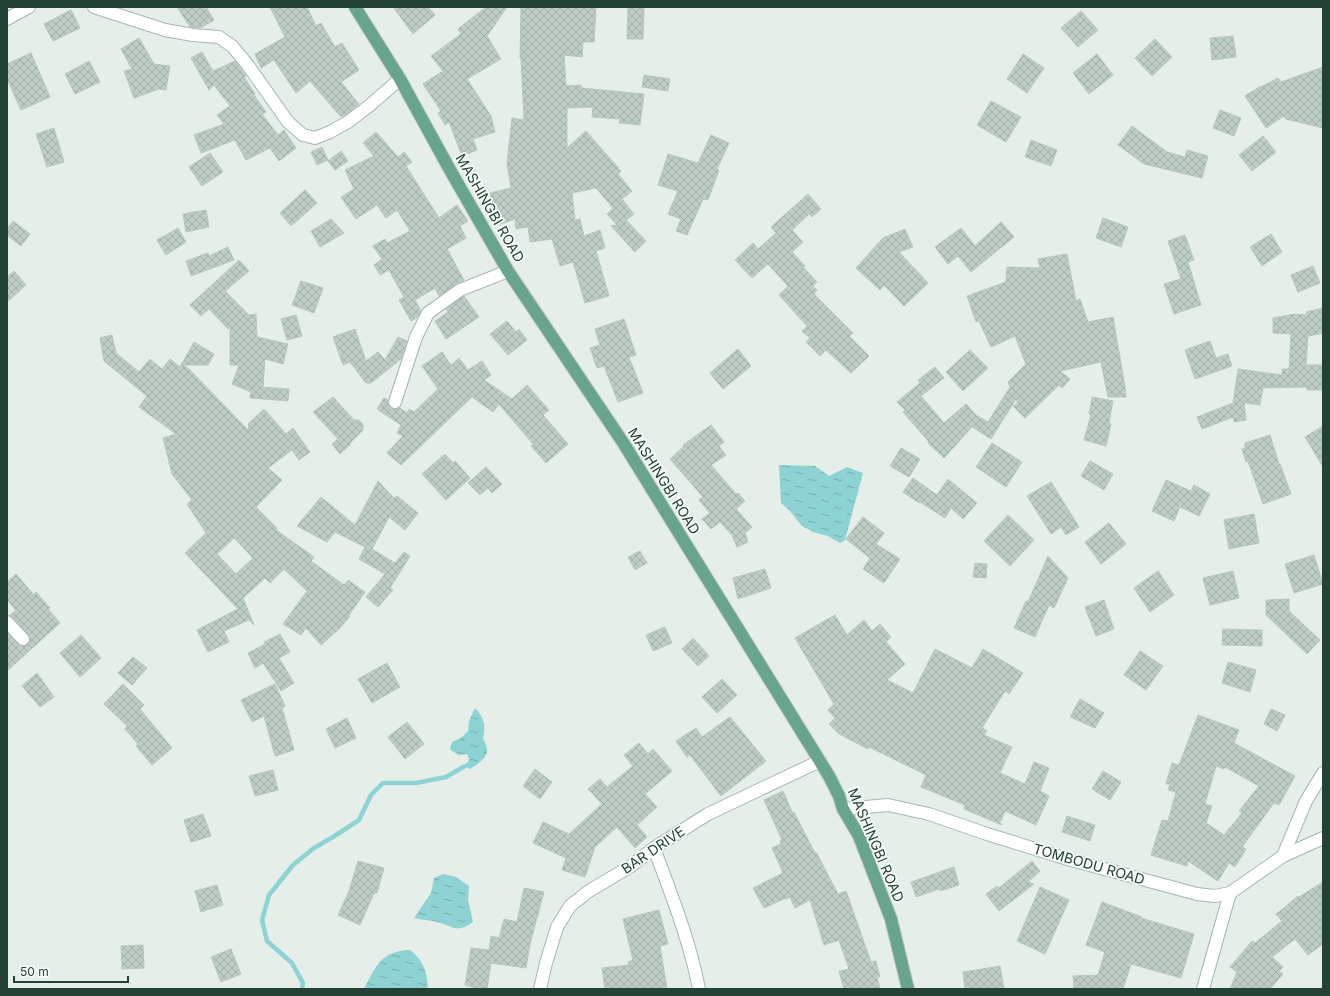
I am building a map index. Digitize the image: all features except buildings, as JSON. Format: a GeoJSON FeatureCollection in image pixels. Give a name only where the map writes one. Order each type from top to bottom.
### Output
{"type":"FeatureCollection","features":[{"type":"Feature","properties":{"kind":"main road","name":"MASHINGBI ROAD"},"geometry":{"type":"LineString","coordinates":[[355,7],[400,79],[508,271],[624,444],[820,761],[839,796],[843,809],[859,836],[891,919],[908,989]]}},
{"type":"Feature","properties":{"kind":"street"},"geometry":{"type":"LineString","coordinates":[[7,19],[29,7]]}},
{"type":"Feature","properties":{"kind":"street"},"geometry":{"type":"LineString","coordinates":[[94,7],[165,30],[193,35],[219,37],[232,46],[247,64],[288,122],[303,135],[314,138],[330,132],[348,122],[400,79]]}},
{"type":"Feature","properties":{"kind":"street"},"geometry":{"type":"LineString","coordinates":[[395,402],[416,337],[428,313],[460,290],[508,271]]}},
{"type":"Feature","properties":{"kind":"street"},"geometry":{"type":"LineString","coordinates":[[7,622],[23,640]]}},
{"type":"Feature","properties":{"kind":"street","name":"BAR DRIVE"},"geometry":{"type":"LineString","coordinates":[[540,989],[557,927],[570,906],[589,891],[631,866],[654,848],[708,814],[820,761]]}},
{"type":"Feature","properties":{"kind":"street"},"geometry":{"type":"LineString","coordinates":[[1283,856],[1306,801],[1323,773]]}},
{"type":"Feature","properties":{"kind":"street","name":"TOMBODU ROAD"},"geometry":{"type":"LineString","coordinates":[[843,809],[888,805],[895,806],[929,814],[1071,860],[1197,894],[1216,896],[1230,893],[1283,856],[1323,838]]}},
{"type":"Feature","properties":{"kind":"street"},"geometry":{"type":"LineString","coordinates":[[654,848],[674,903],[696,972],[699,989]]}},
{"type":"Feature","properties":{"kind":"street"},"geometry":{"type":"LineString","coordinates":[[1203,989],[1230,893]]}},
{"type":"Feature","properties":{"kind":"water"},"geometry":{"type":"Polygon","coordinates":[[[779,465],[815,466],[829,476],[847,467],[863,473],[845,540],[840,543],[828,536],[813,532],[802,526],[781,503],[779,465]]]}},
{"type":"Feature","properties":{"kind":"water"},"geometry":{"type":"Polygon","coordinates":[[[475,708],[484,722],[483,739],[486,745],[487,753],[482,760],[470,769],[465,766],[469,760],[467,754],[458,755],[450,749],[452,742],[461,738],[468,731],[469,721],[475,708]]]}},
{"type":"Feature","properties":{"kind":"water"},"geometry":{"type":"Polygon","coordinates":[[[443,874],[456,877],[469,886],[468,900],[473,922],[468,926],[463,928],[455,928],[434,921],[414,918],[431,893],[434,878],[443,874]]]}},
{"type":"Feature","properties":{"kind":"water"},"geometry":{"type":"Polygon","coordinates":[[[410,950],[419,958],[424,967],[428,989],[364,989],[372,973],[381,961],[392,953],[410,950]]]}},
{"type":"Feature","properties":{"kind":"waterway"},"geometry":{"type":"LineString","coordinates":[[302,989],[303,983],[292,963],[267,941],[262,920],[269,895],[293,865],[314,848],[359,820],[371,795],[383,783],[416,783],[446,777],[465,766]]}}]}
